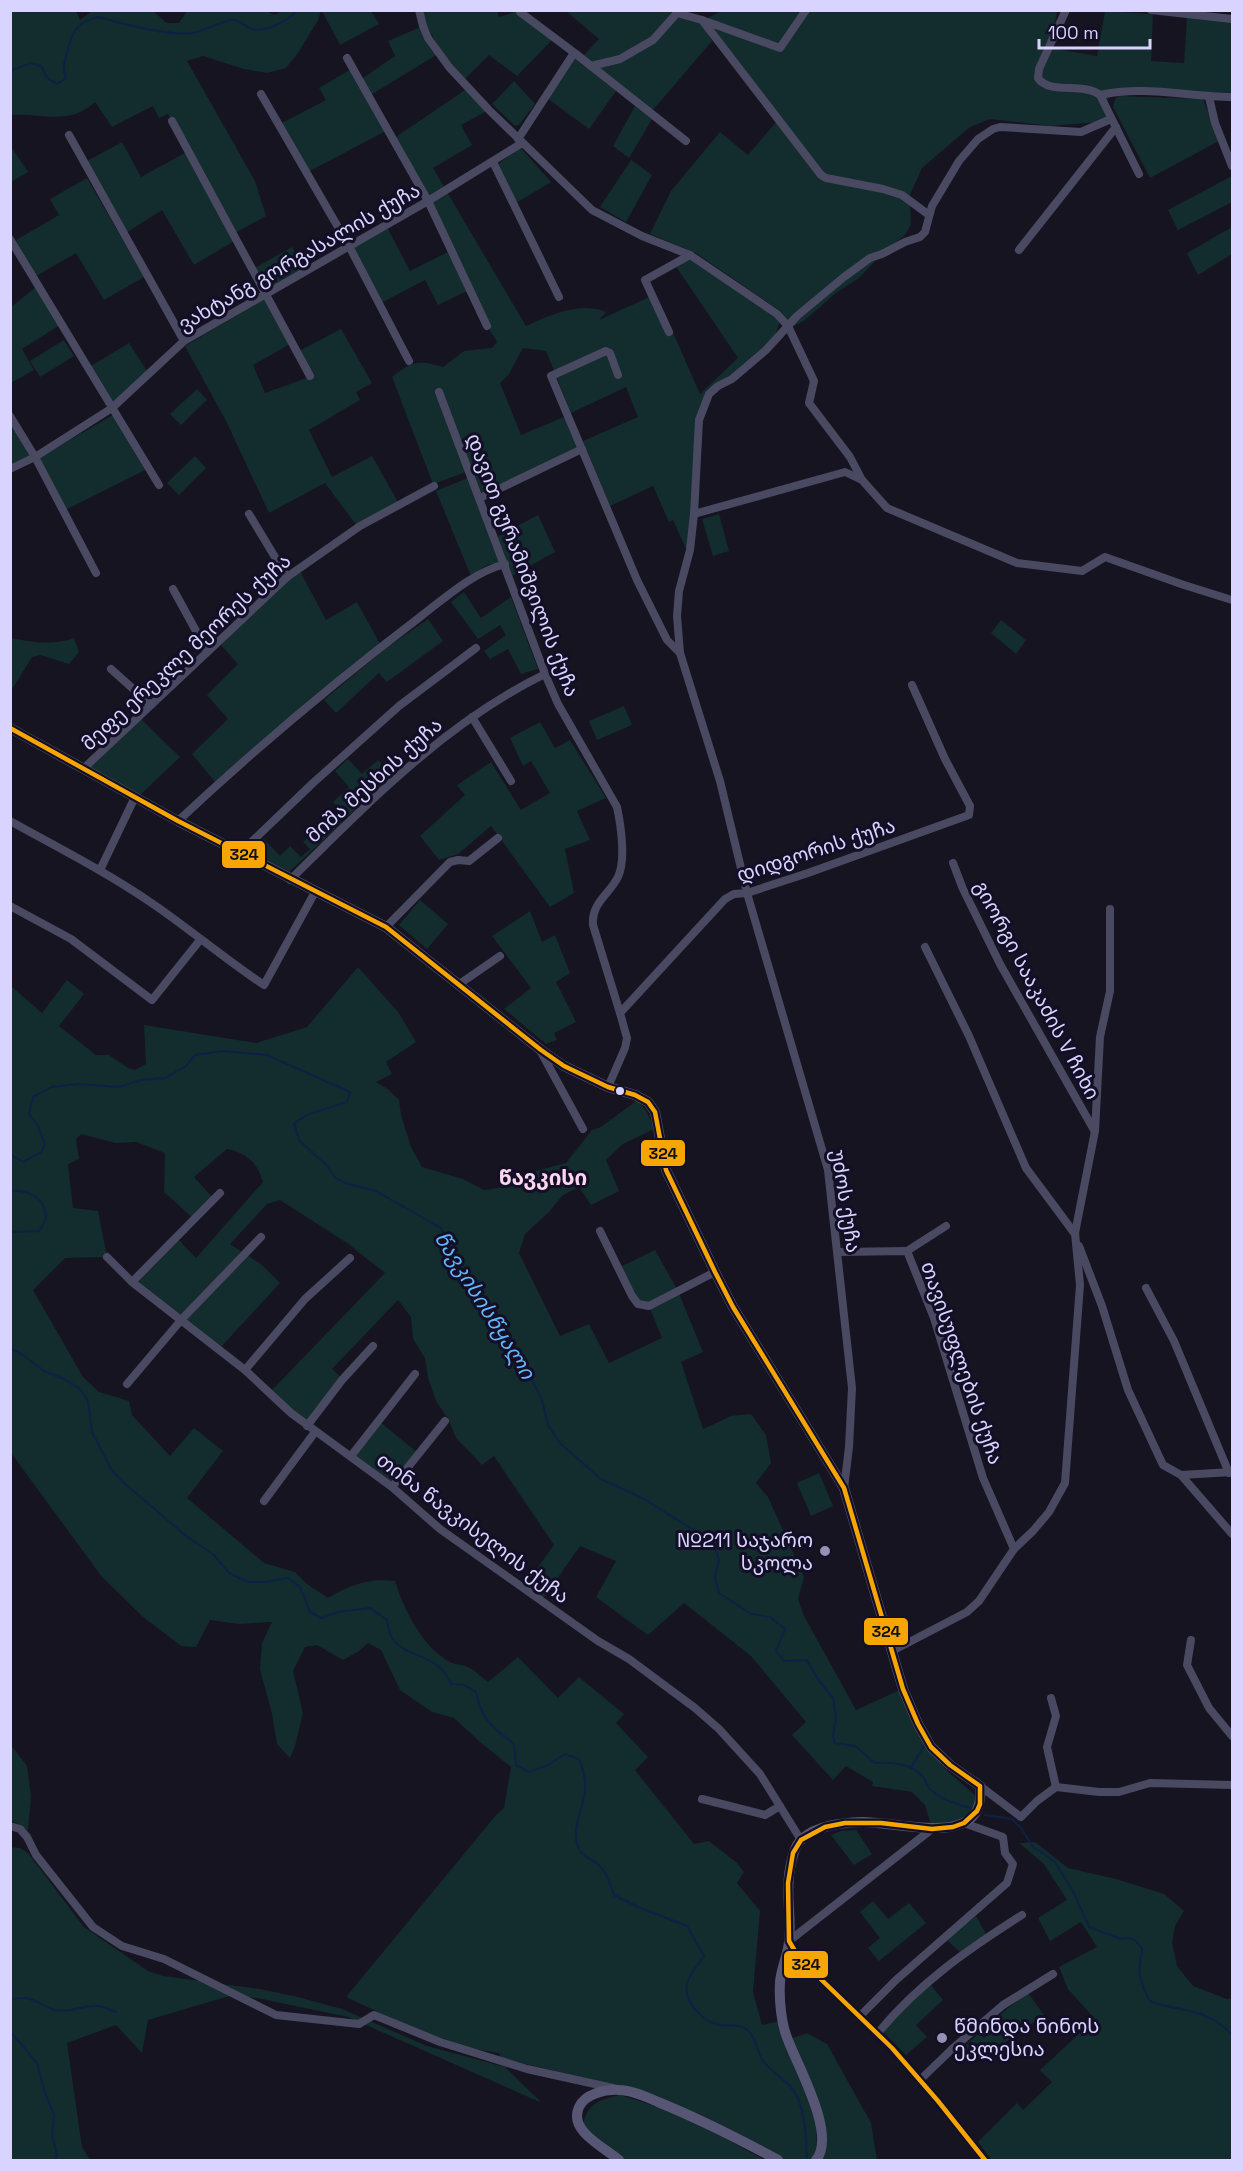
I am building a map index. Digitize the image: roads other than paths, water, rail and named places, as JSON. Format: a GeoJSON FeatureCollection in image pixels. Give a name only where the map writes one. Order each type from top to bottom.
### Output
{"type":"FeatureCollection","features":[{"type":"Feature","properties":{"kind":"street"},"geometry":{"type":"LineString","coordinates":[[419,10],[423,26],[438,54],[520,141],[592,210],[634,232],[690,255],[777,314],[788,326],[814,381],[809,403],[855,465],[862,480],[887,508],[1017,564],[1082,571],[1106,557],[1233,600]]}},
{"type":"Feature","properties":{"kind":"street"},"geometry":{"type":"LineString","coordinates":[[591,66],[620,59],[653,40],[675,14],[702,20],[780,48],[806,10]]}},
{"type":"Feature","properties":{"kind":"street"},"geometry":{"type":"LineString","coordinates":[[1066,10],[1039,69],[1038,78],[1045,86],[1093,90],[1101,95],[1139,174]]}},
{"type":"Feature","properties":{"kind":"street"},"geometry":{"type":"LineString","coordinates":[[1151,10],[1233,19]]}},
{"type":"Feature","properties":{"kind":"street"},"geometry":{"type":"LineString","coordinates":[[520,12],[686,141]]}},
{"type":"Feature","properties":{"kind":"street"},"geometry":{"type":"LineString","coordinates":[[702,20],[821,175],[902,195],[929,215]]}},
{"type":"Feature","properties":{"kind":"street","name":"ვახტანგ გორგასალის ქუჩა"},"geometry":{"type":"LineString","coordinates":[[10,469],[35,457],[112,408],[184,341],[493,162],[520,141],[572,56],[576,54]]}},
{"type":"Feature","properties":{"kind":"street"},"geometry":{"type":"LineString","coordinates":[[347,58],[428,201],[487,326]]}},
{"type":"Feature","properties":{"kind":"street"},"geometry":{"type":"LineString","coordinates":[[1101,95],[1126,90],[1233,97]]}},
{"type":"Feature","properties":{"kind":"street"},"geometry":{"type":"LineString","coordinates":[[261,94],[349,246],[409,361]]}},
{"type":"Feature","properties":{"kind":"street"},"geometry":{"type":"LineString","coordinates":[[1209,97],[1215,123],[1233,166]]}},
{"type":"Feature","properties":{"kind":"street"},"geometry":{"type":"LineString","coordinates":[[680,653],[677,616],[679,591],[690,550],[699,420],[709,394],[732,379],[766,350],[796,316],[870,258],[920,237],[925,232],[929,215],[959,161],[978,139],[993,129],[1011,126],[1032,130],[1081,132],[1112,119]]}},
{"type":"Feature","properties":{"kind":"street"},"geometry":{"type":"LineString","coordinates":[[172,121],[310,376]]}},
{"type":"Feature","properties":{"kind":"street"},"geometry":{"type":"LineString","coordinates":[[1019,250],[1116,127]]}},
{"type":"Feature","properties":{"kind":"street"},"geometry":{"type":"LineString","coordinates":[[69,135],[184,341]]}},
{"type":"Feature","properties":{"kind":"street"},"geometry":{"type":"LineString","coordinates":[[493,162],[559,297]]}},
{"type":"Feature","properties":{"kind":"street"},"geometry":{"type":"LineString","coordinates":[[10,238],[159,485]]}},
{"type":"Feature","properties":{"kind":"street"},"geometry":{"type":"LineString","coordinates":[[669,332],[645,280],[690,255]]}},
{"type":"Feature","properties":{"kind":"street"},"geometry":{"type":"LineString","coordinates":[[618,375],[610,353],[606,351],[551,375],[637,580],[667,640],[680,653]]}},
{"type":"Feature","properties":{"kind":"street","name":"დავით გურამიშვილის ქუჩა"},"geometry":{"type":"LineString","coordinates":[[439,392],[505,564],[544,674],[558,704],[617,807],[621,854],[619,875],[595,907],[592,925],[620,1013]]}},
{"type":"Feature","properties":{"kind":"street"},"geometry":{"type":"LineString","coordinates":[[10,416],[35,457],[96,573]]}},
{"type":"Feature","properties":{"kind":"street"},"geometry":{"type":"LineString","coordinates":[[480,498],[582,449]]}},
{"type":"Feature","properties":{"kind":"street"},"geometry":{"type":"LineString","coordinates":[[694,514],[845,472],[862,480]]}},
{"type":"Feature","properties":{"kind":"street","name":"მეფე ერეკლე მეორეს ქუჩა"},"geometry":{"type":"LineString","coordinates":[[83,769],[287,577],[360,526],[434,486]]}},
{"type":"Feature","properties":{"kind":"street"},"geometry":{"type":"LineString","coordinates":[[249,514],[287,577]]}},
{"type":"Feature","properties":{"kind":"street"},"geometry":{"type":"LineString","coordinates":[[178,821],[217,784],[381,646],[472,578],[489,568],[505,564]]}},
{"type":"Feature","properties":{"kind":"street"},"geometry":{"type":"LineString","coordinates":[[173,589],[207,651]]}},
{"type":"Feature","properties":{"kind":"street"},"geometry":{"type":"LineString","coordinates":[[240,854],[313,783],[399,706],[476,648]]}},
{"type":"Feature","properties":{"kind":"street","name":"უძოს ქუჩა"},"geometry":{"type":"LineString","coordinates":[[680,653],[720,781],[747,893],[828,1170],[852,1388],[844,1488]]}},
{"type":"Feature","properties":{"kind":"street"},"geometry":{"type":"LineString","coordinates":[[111,669],[151,705]]}},
{"type":"Feature","properties":{"kind":"street","name":"მიშა მესხის ქუჩა"},"geometry":{"type":"LineString","coordinates":[[290,880],[424,752],[510,691],[544,674]]}},
{"type":"Feature","properties":{"kind":"street","name":"დიდგორის ქუჩა"},"geometry":{"type":"LineString","coordinates":[[620,1013],[725,899],[969,815],[970,806],[945,759],[912,685]]}},
{"type":"Feature","properties":{"kind":"street"},"geometry":{"type":"LineString","coordinates":[[472,717],[511,781]]}},
{"type":"Feature","properties":{"kind":"street"},"geometry":{"type":"LineString","coordinates":[[10,728],[240,854],[386,927],[564,1066],[608,1087],[648,1102],[655,1112],[666,1170],[715,1272],[733,1307],[844,1488],[903,1689],[931,1747],[950,1765],[1021,1817],[1036,1801],[1056,1787],[1119,1792],[1150,1783],[1233,1785]]}},
{"type":"Feature","properties":{"kind":"street"},"geometry":{"type":"LineString","coordinates":[[100,870],[135,797]]}},
{"type":"Feature","properties":{"kind":"street"},"geometry":{"type":"LineString","coordinates":[[10,821],[100,870],[153,904],[264,985],[315,892]]}},
{"type":"Feature","properties":{"kind":"street"},"geometry":{"type":"LineString","coordinates":[[386,927],[450,862],[469,861],[498,838]]}},
{"type":"Feature","properties":{"kind":"street","name":"გიორგი სააკაძის V ჩიხი"},"geometry":{"type":"LineString","coordinates":[[953,863],[963,889],[1000,964],[1095,1131]]}},
{"type":"Feature","properties":{"kind":"street"},"geometry":{"type":"LineString","coordinates":[[10,906],[72,939],[152,1000],[200,940]]}},
{"type":"Feature","properties":{"kind":"street"},"geometry":{"type":"LineString","coordinates":[[892,1651],[967,1612],[979,1601],[1014,1549],[1033,1531],[1048,1512],[1065,1484],[1080,1285],[1074,1233],[1095,1131],[1100,1036],[1110,991],[1110,909]]}},
{"type":"Feature","properties":{"kind":"street"},"geometry":{"type":"LineString","coordinates":[[925,947],[969,1036],[1026,1168],[1074,1233],[1102,1306],[1128,1389],[1152,1445],[1163,1465],[1181,1475],[1233,1534]]}},
{"type":"Feature","properties":{"kind":"street"},"geometry":{"type":"LineString","coordinates":[[458,985],[500,956]]}},
{"type":"Feature","properties":{"kind":"street"},"geometry":{"type":"LineString","coordinates":[[608,1087],[627,1038],[620,1013]]}},
{"type":"Feature","properties":{"kind":"street"},"geometry":{"type":"LineString","coordinates":[[541,1050],[583,1129]]}},
{"type":"Feature","properties":{"kind":"street"},"geometry":{"type":"LineString","coordinates":[[132,1281],[220,1193]]}},
{"type":"Feature","properties":{"kind":"street"},"geometry":{"type":"LineString","coordinates":[[907,1251],[946,1226]]}},
{"type":"Feature","properties":{"kind":"street"},"geometry":{"type":"LineString","coordinates":[[600,1231],[638,1304],[649,1306],[715,1272]]}},
{"type":"Feature","properties":{"kind":"street"},"geometry":{"type":"LineString","coordinates":[[127,1384],[182,1319],[261,1237]]}},
{"type":"Feature","properties":{"kind":"street","name":"თავისუფლების ქუჩა"},"geometry":{"type":"LineString","coordinates":[[838,1252],[907,1251],[934,1318],[983,1478],[1014,1549]]}},
{"type":"Feature","properties":{"kind":"street","name":"თინა წავკისელის ქუჩა"},"geometry":{"type":"LineString","coordinates":[[107,1257],[132,1281],[245,1370],[307,1426],[392,1487],[440,1529],[598,1641],[629,1659],[695,1708],[719,1729],[760,1774],[801,1840]]}},
{"type":"Feature","properties":{"kind":"street"},"geometry":{"type":"LineString","coordinates":[[245,1370],[305,1299],[350,1258]]}},
{"type":"Feature","properties":{"kind":"street"},"geometry":{"type":"LineString","coordinates":[[1146,1288],[1174,1341],[1231,1472],[1181,1475]]}},
{"type":"Feature","properties":{"kind":"street"},"geometry":{"type":"LineString","coordinates":[[307,1426],[342,1380],[374,1346]]}},
{"type":"Feature","properties":{"kind":"street"},"geometry":{"type":"LineString","coordinates":[[351,1456],[415,1374]]}},
{"type":"Feature","properties":{"kind":"street"},"geometry":{"type":"LineString","coordinates":[[392,1487],[445,1421]]}},
{"type":"Feature","properties":{"kind":"street"},"geometry":{"type":"LineString","coordinates":[[264,1501],[315,1432]]}},
{"type":"Feature","properties":{"kind":"street"},"geometry":{"type":"LineString","coordinates":[[1191,1640],[1187,1665],[1209,1708],[1233,1736]]}},
{"type":"Feature","properties":{"kind":"street"},"geometry":{"type":"LineString","coordinates":[[1051,1698],[1056,1716],[1047,1747],[1056,1787]]}},
{"type":"Feature","properties":{"kind":"street"},"geometry":{"type":"LineString","coordinates":[[816,2160],[822,2146],[822,2132],[810,2094],[787,2040],[780,1982],[789,1941],[788,1884],[794,1853],[801,1840],[825,1827],[863,1822],[911,1825],[932,1829],[953,1827],[964,1823],[977,1811],[980,1804],[980,1786]]}},
{"type":"Feature","properties":{"kind":"street"},"geometry":{"type":"LineString","coordinates":[[702,1799],[765,1815],[780,1806]]}},
{"type":"Feature","properties":{"kind":"street"},"geometry":{"type":"LineString","coordinates":[[859,2017],[896,1980],[1007,1883],[1013,1864],[1005,1853],[1003,1837],[964,1823]]}},
{"type":"Feature","properties":{"kind":"street"},"geometry":{"type":"LineString","coordinates":[[10,1826],[20,1829],[27,1837],[36,1855],[93,1927],[122,1946],[164,1959],[276,2015],[359,2024],[374,2015],[440,2042],[527,2069],[620,2090],[693,2116],[778,2160]]}},
{"type":"Feature","properties":{"kind":"street"},"geometry":{"type":"LineString","coordinates":[[789,1941],[932,1829]]}},
{"type":"Feature","properties":{"kind":"street"},"geometry":{"type":"LineString","coordinates":[[877,2034],[907,1999],[929,1980],[1022,1915]]}},
{"type":"Feature","properties":{"kind":"street"},"geometry":{"type":"LineString","coordinates":[[789,1941],[799,1958],[877,2034],[920,2080],[985,2160]]}},
{"type":"Feature","properties":{"kind":"street"},"geometry":{"type":"LineString","coordinates":[[920,2080],[1003,2005],[1053,1974]]}},
{"type":"Feature","properties":{"kind":"street"},"geometry":{"type":"LineString","coordinates":[[619,2160],[579,2129],[576,2118],[580,2105],[589,2097],[601,2092],[620,2090]]}},
{"type":"Feature","properties":{"kind":"waterway"},"geometry":{"type":"LineString","coordinates":[[10,71],[31,63],[41,66],[47,78],[57,84],[66,78],[64,65],[74,32],[83,23],[98,17],[145,29],[169,33],[192,33],[232,20],[252,29],[264,29],[283,22],[297,10]]}},
{"type":"Feature","properties":{"kind":"waterway","name":"წავკისისწყალი"},"geometry":{"type":"LineString","coordinates":[[10,1154],[23,1162],[41,1152],[45,1144],[38,1126],[29,1114],[33,1097],[51,1087],[79,1084],[119,1087],[141,1080],[165,1078],[186,1066],[195,1055],[223,1051],[267,1055],[350,1092],[347,1102],[309,1114],[294,1123],[299,1140],[326,1165],[336,1178],[345,1183],[376,1191],[441,1228],[465,1274],[494,1312],[517,1350],[542,1400],[548,1425],[560,1443],[601,1479],[644,1499],[700,1534],[715,1548],[719,1560],[715,1577],[719,1593],[751,1614],[770,1617],[785,1629],[776,1651],[784,1661],[807,1660],[819,1681],[833,1698],[836,1717],[833,1737],[835,1743],[855,1746],[875,1763],[907,1766],[918,1772],[934,1793],[973,1809]]}},
{"type":"Feature","properties":{"kind":"waterway"},"geometry":{"type":"LineString","coordinates":[[10,1191],[28,1193],[35,1197],[41,1202],[46,1215],[39,1231],[10,1232]]}},
{"type":"Feature","properties":{"kind":"waterway"},"geometry":{"type":"LineString","coordinates":[[10,1348],[44,1371],[80,1389],[88,1401],[92,1432],[111,1469],[185,1535],[214,1555],[229,1573],[248,1582],[288,1578],[300,1587],[310,1612],[322,1618],[338,1612],[370,1608],[387,1620],[391,1636],[398,1645],[438,1666],[451,1684],[464,1685],[476,1692],[485,1717],[494,1728],[514,1744],[516,1765],[529,1772],[548,1765],[565,1754],[579,1759],[585,1787],[576,1833],[580,1851],[602,1868],[614,1895],[687,1926],[704,1956],[688,1980],[688,1998],[696,2011],[708,2020],[721,2025],[742,2027],[751,2033],[764,2063],[788,2084],[798,2099],[804,2118],[807,2158]]}},
{"type":"Feature","properties":{"kind":"waterway"},"geometry":{"type":"LineString","coordinates":[[911,1768],[925,1744]]}},
{"type":"Feature","properties":{"kind":"waterway","name":"წავკისისწყალი"},"geometry":{"type":"LineString","coordinates":[[985,1815],[1012,1819],[1021,1828],[1033,1847],[1055,1862],[1074,1893],[1089,1927],[1121,1939],[1135,1940],[1142,1949],[1140,1976],[1150,2001],[1204,2015],[1223,2026],[1232,2035]]}},
{"type":"Feature","properties":{"kind":"waterway"},"geometry":{"type":"LineString","coordinates":[[10,2000],[17,1998],[34,2000],[61,2011],[100,2006],[116,2012]]}},
{"type":"Feature","properties":{"kind":"waterway"},"geometry":{"type":"LineString","coordinates":[[10,2031],[37,2063],[54,2115],[52,2135],[56,2160]]}},
{"type":"Feature","properties":{"kind":"place","name":"№211 საჯარო სკოლა"},"geometry":{"type":"Point","coordinates":[825,1551]}},
{"type":"Feature","properties":{"kind":"place","name":"წმინდა ნინოს ეკლესია"},"geometry":{"type":"Point","coordinates":[942,2038]}},
{"type":"Feature","properties":{"kind":"district","name":"წავკისი"},"geometry":{"type":"Point","coordinates":[543,1177]}}]}
